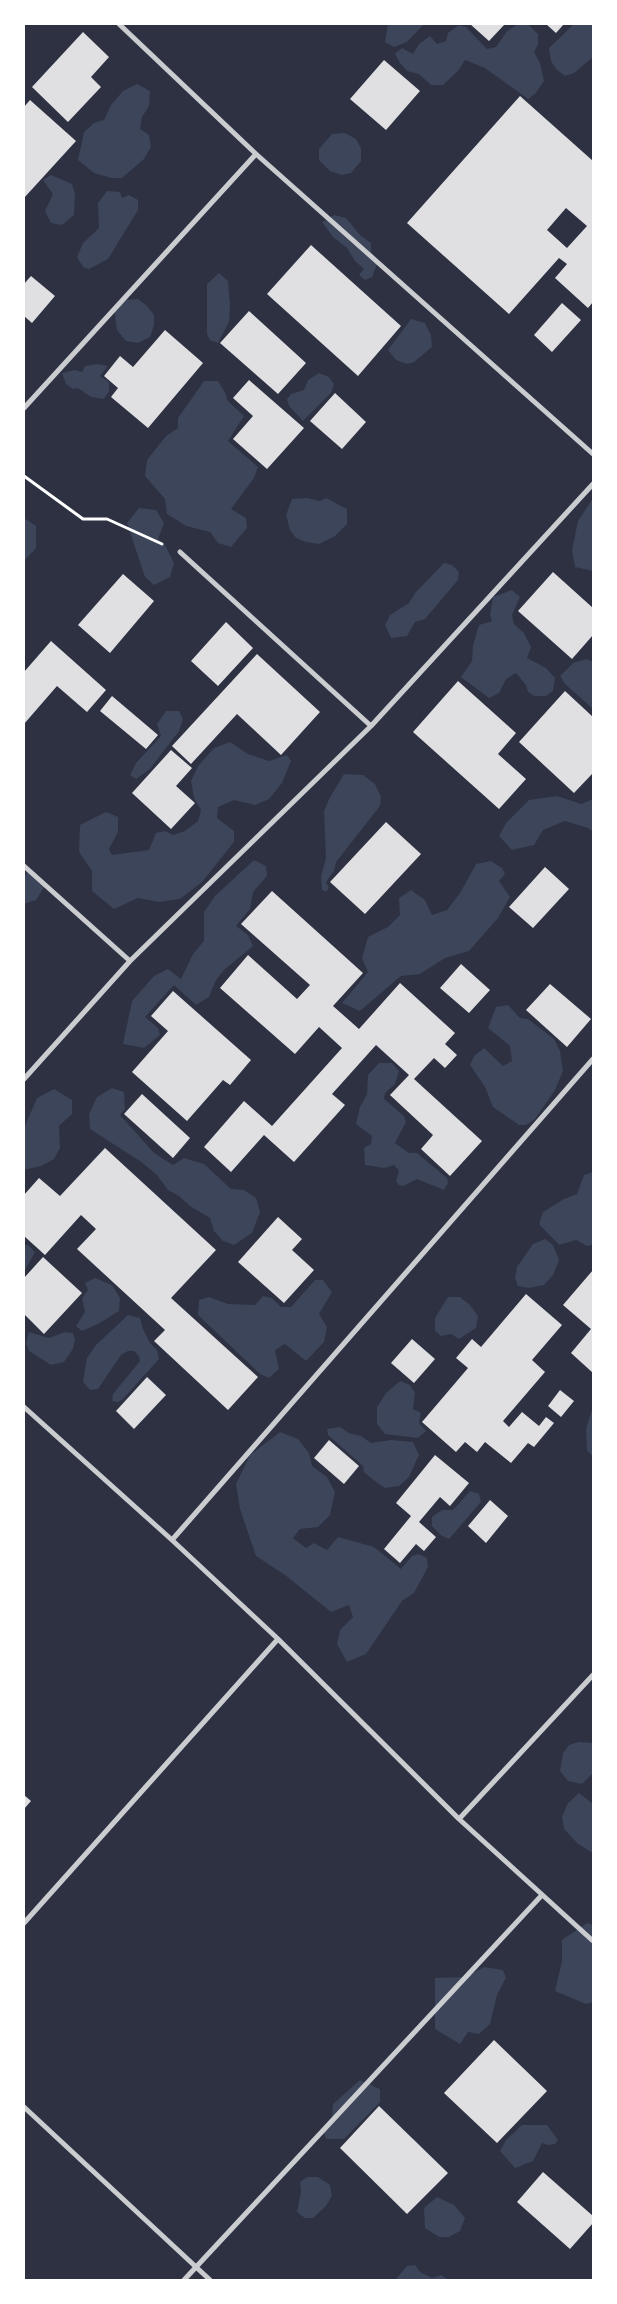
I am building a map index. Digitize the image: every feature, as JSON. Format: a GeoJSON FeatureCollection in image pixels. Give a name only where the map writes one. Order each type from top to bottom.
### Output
{"type":"FeatureCollection","features":[{"type":"Feature","properties":{"kind":"street"},"geometry":{"type":"LineString","coordinates":[[119,24],[256,154],[593,454]]}},
{"type":"Feature","properties":{"kind":"street"},"geometry":{"type":"LineString","coordinates":[[24,408],[256,154]]}},
{"type":"Feature","properties":{"kind":"street"},"geometry":{"type":"LineString","coordinates":[[24,1079],[130,961],[371,726],[593,484]]}},
{"type":"Feature","properties":{"kind":"street"},"geometry":{"type":"LineString","coordinates":[[180,552],[371,726]]}},
{"type":"Feature","properties":{"kind":"street"},"geometry":{"type":"LineString","coordinates":[[24,866],[130,961]]}},
{"type":"Feature","properties":{"kind":"street"},"geometry":{"type":"LineString","coordinates":[[172,1540],[593,1059]]}},
{"type":"Feature","properties":{"kind":"street"},"geometry":{"type":"LineString","coordinates":[[24,1407],[172,1540],[278,1639],[459,1819],[593,1941]]}},
{"type":"Feature","properties":{"kind":"street"},"geometry":{"type":"LineString","coordinates":[[24,1923],[278,1639]]}},
{"type":"Feature","properties":{"kind":"street"},"geometry":{"type":"LineString","coordinates":[[459,1819],[593,1675]]}},
{"type":"Feature","properties":{"kind":"street"},"geometry":{"type":"LineString","coordinates":[[184,2280],[542,1895]]}},
{"type":"Feature","properties":{"kind":"street"},"geometry":{"type":"LineString","coordinates":[[24,2107],[210,2280]]}},
{"type":"Feature","properties":{"kind":"path"},"geometry":{"type":"LineString","coordinates":[[24,476],[83,519],[107,519],[180,552]]}},
{"type":"Feature","properties":{"kind":"shaded area"},"geometry":{"type":"Polygon","coordinates":[[[388,24],[424,24],[407,42],[394,47],[385,42],[388,24]]]}},
{"type":"Feature","properties":{"kind":"shaded area"},"geometry":{"type":"Polygon","coordinates":[[[518,24],[528,24],[538,34],[538,44],[534,52],[540,63],[544,81],[535,94],[528,99],[485,68],[465,60],[458,71],[443,85],[431,85],[419,74],[407,71],[395,54],[402,48],[413,54],[419,44],[430,36],[437,44],[446,41],[448,33],[459,25],[466,27],[487,49],[496,47],[507,31],[518,24]]]}},
{"type":"Feature","properties":{"kind":"shaded area"},"geometry":{"type":"Polygon","coordinates":[[[574,24],[593,24],[593,57],[574,73],[565,76],[556,69],[551,61],[549,48],[574,24]]]}},
{"type":"Feature","properties":{"kind":"shaded area"},"geometry":{"type":"Polygon","coordinates":[[[137,84],[150,91],[149,106],[142,117],[140,129],[149,135],[151,147],[144,159],[122,178],[111,178],[94,173],[78,160],[84,132],[94,123],[104,120],[111,105],[123,91],[137,84]]]}},
{"type":"Feature","properties":{"kind":"shaded area"},"geometry":{"type":"Polygon","coordinates":[[[345,133],[356,139],[361,148],[361,161],[351,173],[342,175],[330,171],[319,160],[319,149],[332,134],[345,133]]]}},
{"type":"Feature","properties":{"kind":"shaded area"},"geometry":{"type":"Polygon","coordinates":[[[51,175],[72,184],[75,194],[74,215],[62,225],[51,223],[45,211],[53,194],[43,180],[51,175]]]}},
{"type":"Feature","properties":{"kind":"shaded area"},"geometry":{"type":"Polygon","coordinates":[[[107,191],[120,192],[122,198],[129,195],[138,200],[138,210],[108,259],[89,269],[83,267],[77,257],[83,243],[99,228],[98,203],[107,191]]]}},
{"type":"Feature","properties":{"kind":"shaded area"},"geometry":{"type":"Polygon","coordinates":[[[334,215],[346,218],[360,235],[371,243],[371,252],[378,262],[372,277],[365,280],[359,275],[364,269],[355,261],[347,248],[333,237],[322,222],[334,215]]]}},
{"type":"Feature","properties":{"kind":"shaded area"},"geometry":{"type":"Polygon","coordinates":[[[219,273],[228,281],[230,305],[229,322],[218,343],[210,340],[207,334],[207,284],[219,273]]]}},
{"type":"Feature","properties":{"kind":"shaded area"},"geometry":{"type":"Polygon","coordinates":[[[138,299],[154,315],[154,325],[150,337],[138,343],[126,341],[117,330],[114,308],[125,300],[138,299]]]}},
{"type":"Feature","properties":{"kind":"shaded area"},"geometry":{"type":"Polygon","coordinates":[[[411,319],[425,323],[431,335],[432,347],[414,362],[407,364],[396,360],[388,350],[411,319]]]}},
{"type":"Feature","properties":{"kind":"shaded area"},"geometry":{"type":"Polygon","coordinates":[[[97,364],[108,366],[100,376],[109,382],[109,391],[104,399],[91,397],[78,388],[73,389],[66,384],[62,373],[75,370],[82,372],[85,366],[97,364]]]}},
{"type":"Feature","properties":{"kind":"shaded area"},"geometry":{"type":"Polygon","coordinates":[[[319,373],[329,377],[334,384],[331,393],[303,421],[289,406],[287,399],[291,394],[304,390],[308,380],[319,373]]]}},
{"type":"Feature","properties":{"kind":"shaded area"},"geometry":{"type":"Polygon","coordinates":[[[204,381],[218,381],[226,394],[227,400],[244,416],[228,441],[258,467],[254,478],[231,509],[246,518],[247,528],[231,547],[218,543],[210,532],[186,526],[167,514],[165,499],[145,476],[147,460],[166,436],[178,428],[178,418],[204,381]]]}},
{"type":"Feature","properties":{"kind":"shaded area"},"geometry":{"type":"Polygon","coordinates":[[[307,498],[320,501],[326,498],[347,509],[347,524],[335,536],[319,544],[296,538],[290,530],[286,515],[292,499],[307,498]]]}},
{"type":"Feature","properties":{"kind":"shaded area"},"geometry":{"type":"Polygon","coordinates":[[[593,498],[593,571],[575,567],[572,550],[578,521],[593,498]]]}},
{"type":"Feature","properties":{"kind":"shaded area"},"geometry":{"type":"Polygon","coordinates":[[[139,508],[156,510],[164,523],[158,539],[165,545],[174,563],[170,577],[154,585],[145,577],[127,523],[139,508]]]}},
{"type":"Feature","properties":{"kind":"shaded area"},"geometry":{"type":"Polygon","coordinates":[[[24,518],[36,526],[36,548],[24,561],[24,518]]]}},
{"type":"Feature","properties":{"kind":"shaded area"},"geometry":{"type":"Polygon","coordinates":[[[444,563],[452,565],[459,572],[458,580],[425,619],[415,622],[407,636],[391,638],[385,625],[390,615],[409,603],[415,593],[444,563]]]}},
{"type":"Feature","properties":{"kind":"shaded area"},"geometry":{"type":"Polygon","coordinates":[[[512,590],[520,597],[512,615],[514,624],[524,633],[531,647],[527,658],[546,668],[555,678],[553,691],[546,696],[534,696],[528,692],[526,685],[516,673],[506,679],[499,693],[489,698],[461,677],[472,661],[473,645],[479,625],[492,621],[490,615],[493,597],[512,590]]]}},
{"type":"Feature","properties":{"kind":"shaded area"},"geometry":{"type":"Polygon","coordinates":[[[587,659],[593,662],[593,709],[565,684],[560,676],[573,663],[587,659]]]}},
{"type":"Feature","properties":{"kind":"shaded area"},"geometry":{"type":"Polygon","coordinates":[[[166,711],[179,711],[183,719],[179,731],[150,769],[136,779],[130,775],[136,763],[161,736],[157,724],[166,711]]]}},
{"type":"Feature","properties":{"kind":"shaded area"},"geometry":{"type":"Polygon","coordinates":[[[230,742],[248,754],[269,761],[287,755],[291,761],[282,783],[269,799],[255,805],[234,800],[218,807],[217,818],[234,831],[234,842],[202,882],[180,899],[159,902],[138,898],[114,909],[92,891],[92,871],[79,852],[80,825],[106,812],[118,817],[118,832],[109,849],[112,855],[149,850],[156,833],[165,831],[173,835],[185,831],[198,821],[201,810],[194,798],[191,781],[198,766],[214,748],[230,742]]]}},
{"type":"Feature","properties":{"kind":"shaded area"},"geometry":{"type":"Polygon","coordinates":[[[344,774],[363,775],[375,784],[381,797],[380,806],[336,862],[334,871],[326,882],[329,888],[326,892],[322,890],[321,876],[326,858],[324,811],[344,774]]]}},
{"type":"Feature","properties":{"kind":"shaded area"},"geometry":{"type":"Polygon","coordinates":[[[557,796],[581,804],[593,799],[593,832],[588,828],[565,821],[543,830],[534,845],[512,850],[499,836],[506,823],[529,800],[557,796]]]}},
{"type":"Feature","properties":{"kind":"shaded area"},"geometry":{"type":"Polygon","coordinates":[[[254,860],[266,866],[267,876],[253,892],[250,909],[236,926],[248,935],[253,946],[224,970],[216,980],[209,997],[196,1005],[174,985],[145,1017],[158,1028],[160,1035],[144,1048],[123,1044],[132,1001],[154,976],[168,969],[181,979],[193,954],[204,941],[204,912],[215,896],[254,860]]]}},
{"type":"Feature","properties":{"kind":"shaded area"},"geometry":{"type":"Polygon","coordinates":[[[491,861],[502,868],[505,874],[499,881],[510,897],[498,918],[469,951],[445,958],[420,974],[401,976],[360,1011],[342,1003],[368,972],[362,958],[368,937],[388,927],[400,915],[399,898],[411,890],[425,900],[432,915],[447,910],[460,893],[476,864],[491,861]]]}},
{"type":"Feature","properties":{"kind":"shaded area"},"geometry":{"type":"Polygon","coordinates":[[[35,872],[46,884],[36,900],[24,904],[24,877],[27,873],[35,872]]]}},
{"type":"Feature","properties":{"kind":"shaded area"},"geometry":{"type":"Polygon","coordinates":[[[508,1005],[520,1018],[528,1019],[554,1039],[560,1051],[563,1071],[555,1090],[535,1119],[526,1125],[519,1125],[493,1107],[485,1087],[470,1065],[474,1056],[484,1048],[503,1066],[512,1061],[510,1046],[488,1028],[496,1007],[508,1005]]]}},
{"type":"Feature","properties":{"kind":"shaded area"},"geometry":{"type":"Polygon","coordinates":[[[379,1063],[392,1063],[399,1071],[395,1084],[385,1093],[384,1099],[404,1116],[406,1122],[395,1143],[409,1153],[417,1153],[447,1178],[448,1183],[444,1190],[417,1179],[403,1186],[399,1185],[396,1181],[399,1171],[394,1165],[384,1168],[365,1165],[364,1148],[371,1144],[372,1136],[356,1124],[360,1107],[367,1094],[368,1075],[379,1063]]]}},
{"type":"Feature","properties":{"kind":"shaded area"},"geometry":{"type":"Polygon","coordinates":[[[112,1088],[124,1092],[125,1109],[120,1115],[154,1153],[173,1165],[184,1158],[204,1164],[231,1189],[244,1190],[256,1198],[260,1212],[252,1233],[234,1245],[223,1241],[214,1231],[210,1218],[168,1190],[157,1175],[140,1161],[90,1129],[89,1114],[97,1097],[112,1088]]]}},
{"type":"Feature","properties":{"kind":"shaded area"},"geometry":{"type":"Polygon","coordinates":[[[54,1089],[72,1100],[72,1114],[59,1126],[60,1148],[54,1159],[41,1166],[24,1170],[24,1128],[37,1098],[54,1089]]]}},
{"type":"Feature","properties":{"kind":"shaded area"},"geometry":{"type":"Polygon","coordinates":[[[593,1172],[593,1245],[587,1246],[576,1240],[559,1245],[539,1224],[543,1212],[564,1199],[577,1194],[584,1175],[593,1172]]]}},
{"type":"Feature","properties":{"kind":"shaded area"},"geometry":{"type":"Polygon","coordinates":[[[545,1239],[553,1245],[559,1260],[553,1275],[544,1285],[529,1288],[518,1286],[515,1278],[517,1267],[533,1244],[545,1239]]]}},
{"type":"Feature","properties":{"kind":"shaded area"},"geometry":{"type":"Polygon","coordinates":[[[24,1245],[28,1245],[35,1252],[24,1272],[24,1245]]]}},
{"type":"Feature","properties":{"kind":"shaded area"},"geometry":{"type":"Polygon","coordinates":[[[95,1278],[112,1285],[120,1298],[119,1311],[82,1331],[76,1326],[85,1312],[82,1298],[88,1290],[85,1283],[95,1278]]]}},
{"type":"Feature","properties":{"kind":"shaded area"},"geometry":{"type":"Polygon","coordinates":[[[315,1280],[323,1280],[332,1292],[319,1314],[327,1327],[324,1342],[306,1361],[285,1344],[275,1350],[279,1369],[269,1378],[260,1374],[198,1315],[199,1300],[209,1297],[228,1304],[255,1305],[263,1296],[272,1298],[281,1307],[291,1307],[315,1280]]]}},
{"type":"Feature","properties":{"kind":"shaded area"},"geometry":{"type":"Polygon","coordinates":[[[448,1297],[460,1297],[470,1305],[478,1316],[476,1328],[459,1339],[451,1334],[441,1336],[435,1331],[435,1318],[448,1297]]]}},
{"type":"Feature","properties":{"kind":"shaded area"},"geometry":{"type":"Polygon","coordinates":[[[128,1315],[140,1318],[150,1343],[157,1350],[159,1359],[123,1399],[118,1402],[112,1401],[113,1394],[140,1361],[139,1356],[134,1351],[128,1351],[121,1355],[98,1389],[90,1390],[83,1382],[87,1358],[96,1345],[128,1315]]]}},
{"type":"Feature","properties":{"kind":"shaded area"},"geometry":{"type":"Polygon","coordinates":[[[29,1332],[49,1338],[65,1332],[73,1333],[75,1340],[73,1349],[64,1362],[51,1365],[29,1351],[26,1343],[29,1332]]]}},
{"type":"Feature","properties":{"kind":"shaded area"},"geometry":{"type":"Polygon","coordinates":[[[400,1381],[410,1385],[415,1393],[413,1409],[421,1413],[419,1423],[426,1431],[418,1438],[385,1434],[377,1424],[377,1407],[386,1393],[400,1381]]]}},
{"type":"Feature","properties":{"kind":"shaded area"},"geometry":{"type":"Polygon","coordinates":[[[593,1406],[593,1457],[587,1450],[586,1429],[593,1406]]]}},
{"type":"Feature","properties":{"kind":"shaded area"},"geometry":{"type":"Polygon","coordinates":[[[340,1427],[349,1433],[361,1436],[371,1443],[391,1440],[413,1442],[419,1455],[409,1477],[399,1486],[385,1488],[372,1479],[364,1472],[363,1466],[328,1435],[327,1429],[340,1427]]]}},
{"type":"Feature","properties":{"kind":"shaded area"},"geometry":{"type":"Polygon","coordinates":[[[280,1432],[298,1439],[309,1453],[312,1466],[327,1477],[335,1492],[330,1515],[318,1527],[300,1529],[293,1538],[306,1548],[314,1543],[327,1550],[338,1537],[374,1547],[401,1569],[412,1556],[419,1554],[427,1558],[428,1567],[414,1593],[402,1601],[366,1654],[347,1662],[337,1644],[340,1630],[353,1617],[349,1605],[331,1612],[285,1575],[256,1556],[240,1509],[236,1484],[250,1455],[280,1432]]]}},
{"type":"Feature","properties":{"kind":"shaded area"},"geometry":{"type":"Polygon","coordinates":[[[470,1491],[479,1494],[481,1502],[449,1539],[442,1536],[432,1526],[432,1517],[442,1510],[453,1510],[470,1491]]]}},
{"type":"Feature","properties":{"kind":"shaded area"},"geometry":{"type":"Polygon","coordinates":[[[579,1742],[593,1743],[593,1773],[582,1784],[568,1781],[560,1771],[563,1753],[569,1745],[579,1742]]]}},
{"type":"Feature","properties":{"kind":"shaded area"},"geometry":{"type":"Polygon","coordinates":[[[579,1793],[593,1804],[593,1853],[578,1844],[564,1829],[562,1817],[568,1803],[579,1793]]]}},
{"type":"Feature","properties":{"kind":"shaded area"},"geometry":{"type":"Polygon","coordinates":[[[587,1923],[593,1925],[593,2002],[586,2004],[555,1991],[562,1961],[562,1940],[587,1923]]]}},
{"type":"Feature","properties":{"kind":"shaded area"},"geometry":{"type":"Polygon","coordinates":[[[484,1967],[503,1970],[506,1978],[497,1995],[490,2024],[479,2034],[468,2032],[460,2044],[435,2029],[435,1978],[465,1977],[484,1967]]]}},
{"type":"Feature","properties":{"kind":"shaded area"},"geometry":{"type":"Polygon","coordinates":[[[360,2080],[380,2089],[380,2102],[344,2139],[326,2139],[323,2129],[332,2116],[333,2104],[360,2080]]]}},
{"type":"Feature","properties":{"kind":"shaded area"},"geometry":{"type":"Polygon","coordinates":[[[522,2125],[547,2125],[558,2140],[555,2144],[548,2145],[542,2143],[533,2161],[515,2168],[500,2151],[506,2140],[522,2125]]]}},
{"type":"Feature","properties":{"kind":"shaded area"},"geometry":{"type":"Polygon","coordinates":[[[307,2177],[318,2177],[330,2185],[332,2196],[326,2206],[313,2218],[305,2218],[297,2212],[301,2191],[300,2182],[307,2177]]]}},
{"type":"Feature","properties":{"kind":"shaded area"},"geometry":{"type":"Polygon","coordinates":[[[437,2197],[454,2205],[465,2218],[460,2231],[449,2237],[439,2237],[425,2228],[424,2208],[437,2197]]]}},
{"type":"Feature","properties":{"kind":"shaded area"},"geometry":{"type":"Polygon","coordinates":[[[415,2265],[420,2272],[432,2278],[441,2275],[449,2280],[395,2280],[407,2266],[415,2265]]]}},
{"type":"Feature","properties":{"kind":"building"},"geometry":{"type":"Polygon","coordinates":[[[470,24],[505,24],[489,41],[470,24]]]}},
{"type":"Feature","properties":{"kind":"building"},"geometry":{"type":"Polygon","coordinates":[[[546,24],[564,24],[556,33],[546,24]]]}},
{"type":"Feature","properties":{"kind":"building"},"geometry":{"type":"Polygon","coordinates":[[[83,32],[109,57],[91,77],[101,87],[68,122],[32,87],[83,32]]]}},
{"type":"Feature","properties":{"kind":"building"},"geometry":{"type":"Polygon","coordinates":[[[384,60],[420,91],[386,130],[350,99],[384,60]]]}},
{"type":"Feature","properties":{"kind":"building"},"geometry":{"type":"Polygon","coordinates":[[[520,96],[593,161],[593,302],[588,308],[555,278],[567,264],[559,258],[509,314],[407,223],[520,96]],[[566,208],[547,230],[567,248],[587,226],[566,208]]]}},
{"type":"Feature","properties":{"kind":"building"},"geometry":{"type":"Polygon","coordinates":[[[30,100],[76,141],[24,198],[24,107],[30,100]]]}},
{"type":"Feature","properties":{"kind":"building"},"geometry":{"type":"Polygon","coordinates":[[[311,245],[401,326],[358,376],[267,294],[311,245]]]}},
{"type":"Feature","properties":{"kind":"building"},"geometry":{"type":"Polygon","coordinates":[[[31,276],[55,296],[32,323],[24,316],[24,284],[31,276]]]}},
{"type":"Feature","properties":{"kind":"building"},"geometry":{"type":"Polygon","coordinates":[[[562,303],[581,320],[552,352],[534,335],[562,303]]]}},
{"type":"Feature","properties":{"kind":"building"},"geometry":{"type":"Polygon","coordinates":[[[249,311],[306,363],[278,394],[220,343],[249,311]]]}},
{"type":"Feature","properties":{"kind":"building"},"geometry":{"type":"Polygon","coordinates":[[[165,330],[203,363],[148,428],[111,397],[118,388],[104,376],[120,356],[133,367],[165,330]]]}},
{"type":"Feature","properties":{"kind":"building"},"geometry":{"type":"Polygon","coordinates":[[[249,380],[304,428],[267,469],[233,439],[253,416],[233,398],[249,380]]]}},
{"type":"Feature","properties":{"kind":"building"},"geometry":{"type":"Polygon","coordinates":[[[335,393],[366,422],[342,449],[310,421],[335,393]]]}},
{"type":"Feature","properties":{"kind":"building"},"geometry":{"type":"Polygon","coordinates":[[[553,572],[593,608],[593,635],[572,659],[518,611],[553,572]]]}},
{"type":"Feature","properties":{"kind":"building"},"geometry":{"type":"Polygon","coordinates":[[[123,574],[154,601],[110,653],[78,625],[123,574]]]}},
{"type":"Feature","properties":{"kind":"building"},"geometry":{"type":"Polygon","coordinates":[[[226,622],[253,648],[218,686],[191,661],[226,622]]]}},
{"type":"Feature","properties":{"kind":"building"},"geometry":{"type":"Polygon","coordinates":[[[51,641],[106,690],[87,712],[57,686],[24,724],[24,672],[51,641]]]}},
{"type":"Feature","properties":{"kind":"building"},"geometry":{"type":"Polygon","coordinates":[[[257,654],[320,712],[281,755],[237,714],[191,764],[172,746],[257,654]]]}},
{"type":"Feature","properties":{"kind":"building"},"geometry":{"type":"Polygon","coordinates":[[[458,681],[516,733],[498,754],[526,779],[499,809],[413,732],[458,681]]]}},
{"type":"Feature","properties":{"kind":"building"},"geometry":{"type":"Polygon","coordinates":[[[565,691],[593,717],[593,775],[574,793],[519,742],[565,691]]]}},
{"type":"Feature","properties":{"kind":"building"},"geometry":{"type":"Polygon","coordinates":[[[112,696],[158,735],[146,749],[100,711],[112,696]]]}},
{"type":"Feature","properties":{"kind":"building"},"geometry":{"type":"Polygon","coordinates":[[[171,750],[192,768],[176,786],[195,803],[171,829],[132,793],[171,750]]]}},
{"type":"Feature","properties":{"kind":"building"},"geometry":{"type":"Polygon","coordinates":[[[386,822],[421,854],[365,914],[330,882],[386,822]]]}},
{"type":"Feature","properties":{"kind":"building"},"geometry":{"type":"Polygon","coordinates":[[[545,867],[569,889],[533,928],[509,907],[545,867]]]}},
{"type":"Feature","properties":{"kind":"building"},"geometry":{"type":"Polygon","coordinates":[[[272,891],[363,973],[333,1006],[359,1029],[400,983],[455,1033],[445,1044],[457,1055],[445,1068],[434,1058],[414,1079],[482,1141],[450,1176],[421,1149],[433,1135],[390,1095],[409,1075],[376,1045],[332,1094],[345,1105],[294,1162],[264,1135],[231,1172],[204,1147],[244,1101],[272,1126],[342,1048],[319,1027],[295,1054],[220,988],[248,955],[297,999],[310,985],[241,924],[272,891]]]}},
{"type":"Feature","properties":{"kind":"building"},"geometry":{"type":"Polygon","coordinates":[[[461,964],[490,990],[469,1013],[440,988],[461,964]]]}},
{"type":"Feature","properties":{"kind":"building"},"geometry":{"type":"Polygon","coordinates":[[[550,984],[591,1019],[567,1047],[526,1010],[550,984]]]}},
{"type":"Feature","properties":{"kind":"building"},"geometry":{"type":"Polygon","coordinates":[[[173,991],[251,1060],[230,1085],[223,1080],[187,1121],[132,1072],[168,1031],[151,1016],[173,991]]]}},
{"type":"Feature","properties":{"kind":"building"},"geometry":{"type":"Polygon","coordinates":[[[142,1094],[190,1138],[173,1158],[124,1114],[142,1094]]]}},
{"type":"Feature","properties":{"kind":"building"},"geometry":{"type":"Polygon","coordinates":[[[105,1148],[216,1250],[171,1298],[258,1377],[228,1410],[154,1341],[165,1330],[77,1249],[96,1229],[81,1215],[45,1255],[24,1236],[24,1195],[39,1178],[60,1196],[105,1148]]]}},
{"type":"Feature","properties":{"kind":"building"},"geometry":{"type":"Polygon","coordinates":[[[278,1217],[302,1239],[292,1250],[314,1270],[284,1303],[238,1262],[278,1217]]]}},
{"type":"Feature","properties":{"kind":"building"},"geometry":{"type":"Polygon","coordinates":[[[43,1257],[82,1293],[44,1334],[24,1314],[24,1278],[43,1257]]]}},
{"type":"Feature","properties":{"kind":"building"},"geometry":{"type":"Polygon","coordinates":[[[593,1270],[593,1373],[571,1353],[591,1329],[563,1305],[593,1270]]]}},
{"type":"Feature","properties":{"kind":"building"},"geometry":{"type":"Polygon","coordinates":[[[526,1294],[562,1325],[532,1360],[545,1372],[503,1421],[509,1427],[522,1412],[539,1426],[546,1417],[554,1423],[534,1447],[528,1443],[511,1463],[485,1442],[477,1452],[465,1442],[456,1452],[422,1422],[468,1368],[456,1358],[472,1339],[481,1347],[526,1294]]]}},
{"type":"Feature","properties":{"kind":"building"},"geometry":{"type":"Polygon","coordinates":[[[412,1339],[435,1359],[414,1383],[391,1363],[412,1339]]]}},
{"type":"Feature","properties":{"kind":"building"},"geometry":{"type":"Polygon","coordinates":[[[147,1377],[166,1395],[134,1429],[116,1411],[147,1377]]]}},
{"type":"Feature","properties":{"kind":"building"},"geometry":{"type":"Polygon","coordinates":[[[560,1390],[574,1401],[561,1417],[548,1406],[560,1390]]]}},
{"type":"Feature","properties":{"kind":"building"},"geometry":{"type":"Polygon","coordinates":[[[329,1440],[359,1466],[344,1484],[314,1458],[329,1440]]]}},
{"type":"Feature","properties":{"kind":"building"},"geometry":{"type":"Polygon","coordinates":[[[435,1455],[469,1483],[450,1506],[440,1497],[419,1522],[436,1537],[424,1551],[416,1544],[400,1563],[384,1549],[411,1516],[396,1503],[435,1455]]]}},
{"type":"Feature","properties":{"kind":"building"},"geometry":{"type":"Polygon","coordinates":[[[490,1500],[508,1516],[486,1543],[468,1526],[490,1500]]]}},
{"type":"Feature","properties":{"kind":"building"},"geometry":{"type":"Polygon","coordinates":[[[24,1795],[31,1801],[24,1809],[24,1795]]]}},
{"type":"Feature","properties":{"kind":"building"},"geometry":{"type":"Polygon","coordinates":[[[494,2040],[547,2091],[497,2143],[444,2093],[494,2040]]]}},
{"type":"Feature","properties":{"kind":"building"},"geometry":{"type":"Polygon","coordinates":[[[379,2106],[448,2173],[407,2214],[340,2148],[379,2106]]]}},
{"type":"Feature","properties":{"kind":"building"},"geometry":{"type":"Polygon","coordinates":[[[543,2172],[593,2216],[593,2223],[570,2249],[517,2202],[543,2172]]]}}]}
